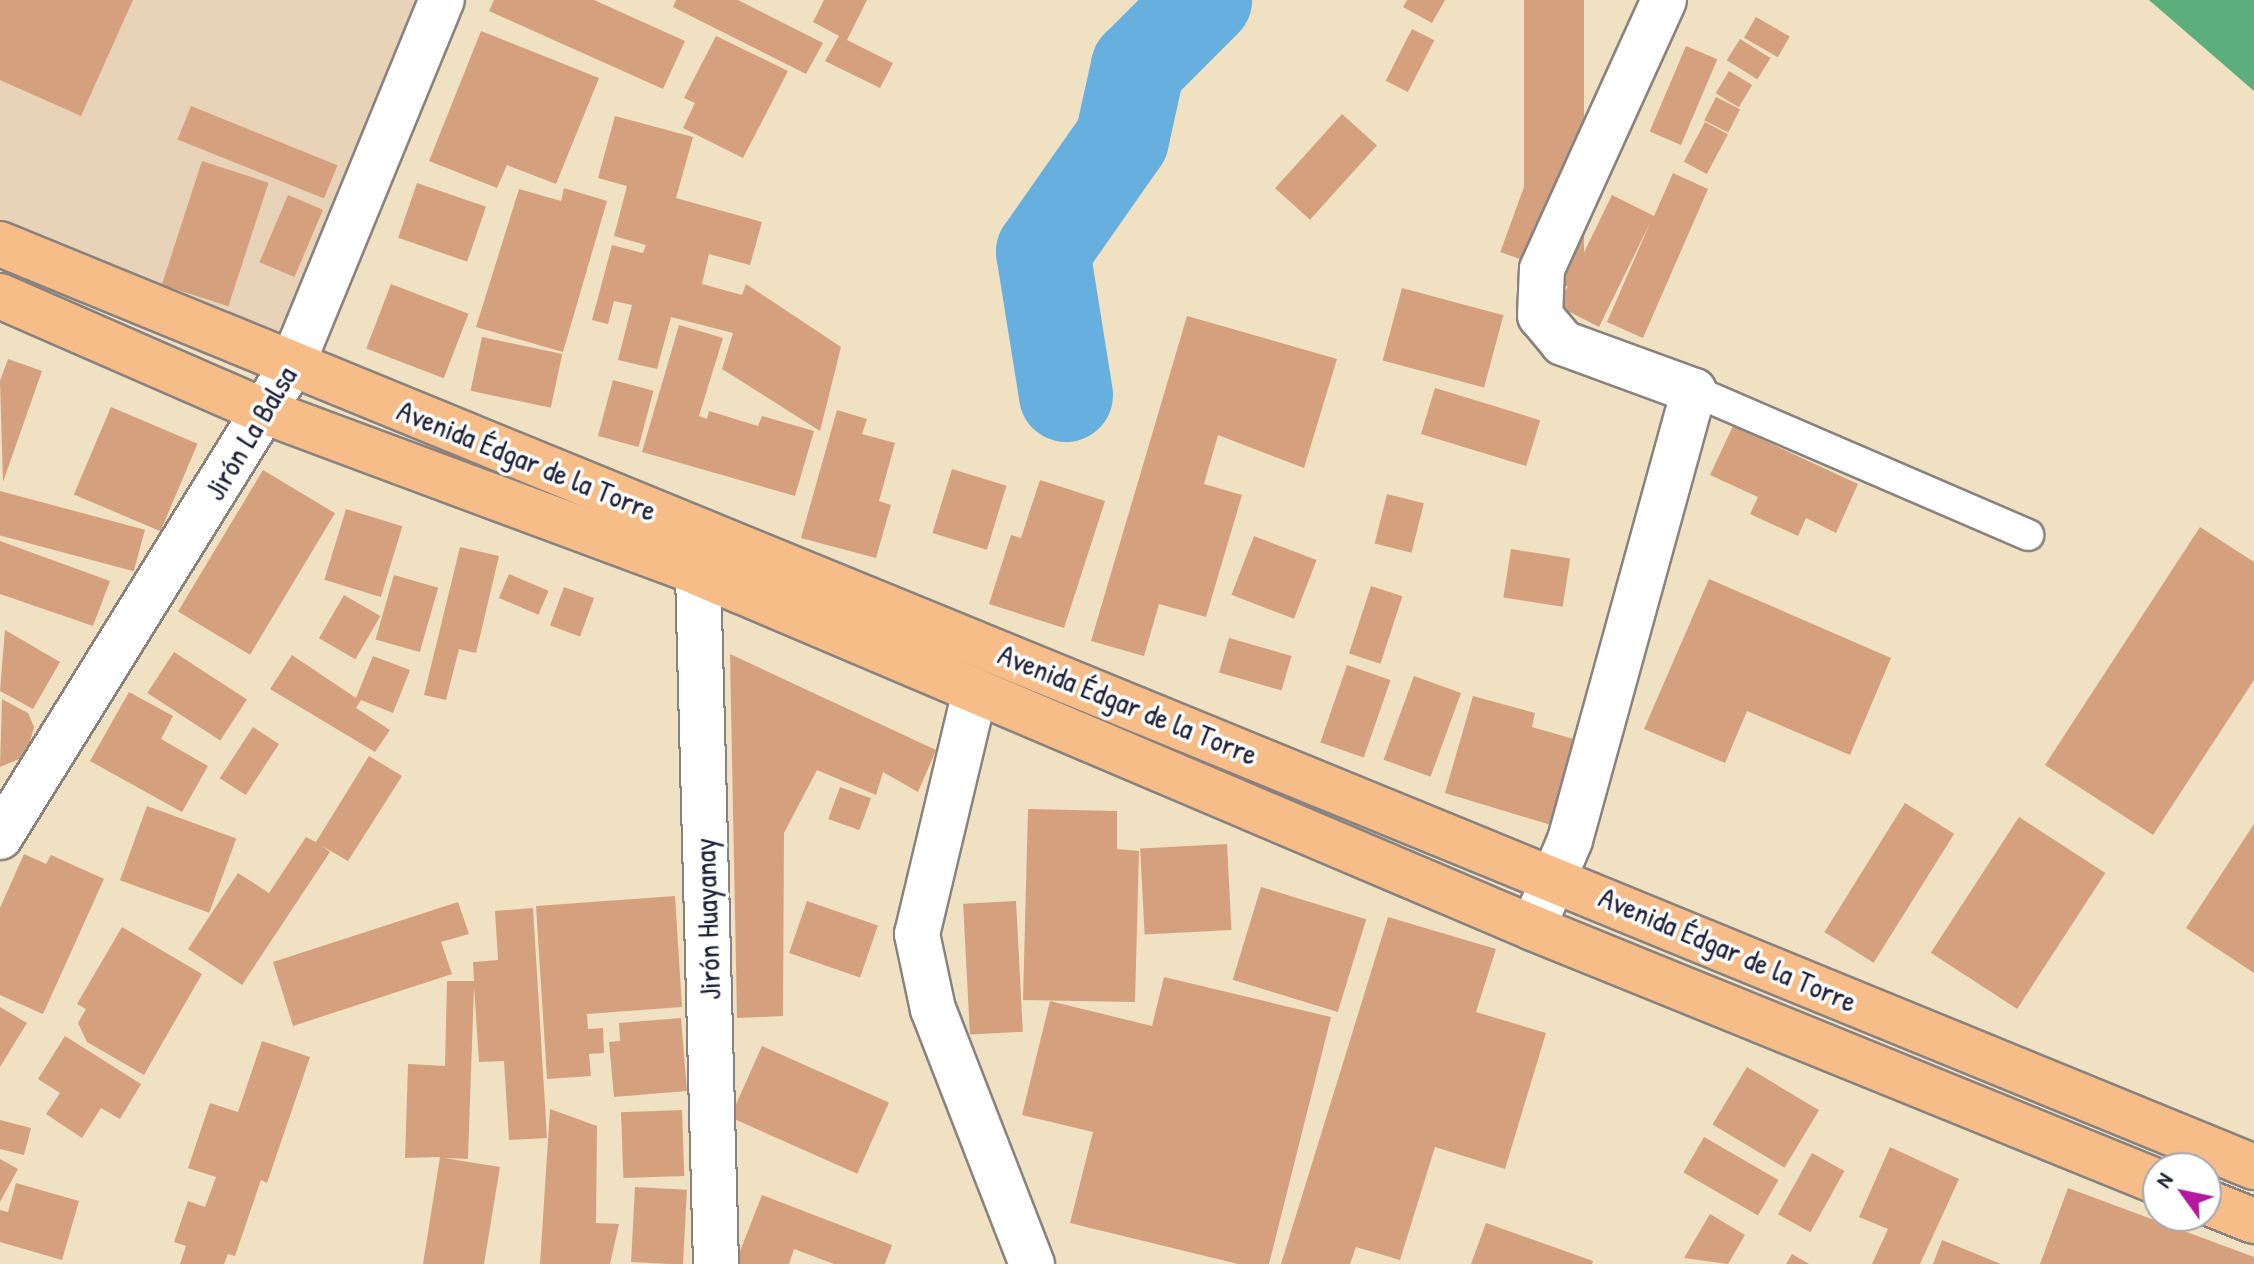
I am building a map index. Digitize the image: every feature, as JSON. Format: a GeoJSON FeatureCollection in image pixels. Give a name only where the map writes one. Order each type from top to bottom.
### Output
{"type":"FeatureCollection","features":[{"type":"Feature","properties":{"kind":"highway","name":"Avenida Édgar de la Torre"},"geometry":{"type":"LineString","coordinates":[[0,244],[1556,877],[2254,1167]]}},
{"type":"Feature","properties":{"kind":"highway","name":"Avenida Édgar de la Torre"},"geometry":{"type":"LineString","coordinates":[[0,296],[266,412],[698,573],[1533,928],[2142,1175]]}},
{"type":"Feature","properties":{"kind":"highway"},"geometry":{"type":"LineString","coordinates":[[2222,1208],[2254,1221]]}},
{"type":"Feature","properties":{"kind":"street","name":"Jirón La Balsa"},"geometry":{"type":"LineString","coordinates":[[3,825],[266,412],[292,365],[442,0]]}},
{"type":"Feature","properties":{"kind":"street"},"geometry":{"type":"LineString","coordinates":[[1533,928],[1556,877],[1694,391],[1563,343],[1540,316],[1542,269],[1664,0]]}},
{"type":"Feature","properties":{"kind":"street","name":"Jirón Huayanay"},"geometry":{"type":"LineString","coordinates":[[698,573],[716,1264]]}},
{"type":"Feature","properties":{"kind":"street"},"geometry":{"type":"LineString","coordinates":[[975,691],[917,934],[933,1009],[1032,1264]]}},
{"type":"Feature","properties":{"kind":"lane"},"geometry":{"type":"LineString","coordinates":[[1694,391],[2028,535]]}},
{"type":"Feature","properties":{"kind":"shaded area"},"geometry":{"type":"Polygon","coordinates":[[[0,0],[419,0],[280,336],[0,223],[0,0]]]}},
{"type":"Feature","properties":{"kind":"green space"},"geometry":{"type":"Polygon","coordinates":[[[2149,0],[2254,0],[2254,91],[2149,0]]]}},
{"type":"Feature","properties":{"kind":"building"},"geometry":{"type":"Polygon","coordinates":[[[0,0],[133,0],[81,116],[0,80],[0,0]]]}},
{"type":"Feature","properties":{"kind":"building"},"geometry":{"type":"Polygon","coordinates":[[[494,0],[594,0],[685,41],[663,89],[489,11],[494,0]]]}},
{"type":"Feature","properties":{"kind":"building"},"geometry":{"type":"Polygon","coordinates":[[[676,0],[738,0],[823,43],[806,74],[673,7],[676,0]]]}},
{"type":"Feature","properties":{"kind":"building"},"geometry":{"type":"Polygon","coordinates":[[[824,0],[867,0],[847,40],[893,63],[880,88],[825,61],[839,36],[813,22],[824,0]]]}},
{"type":"Feature","properties":{"kind":"building"},"geometry":{"type":"Polygon","coordinates":[[[1407,0],[1445,0],[1432,23],[1403,7],[1407,0]]]}},
{"type":"Feature","properties":{"kind":"building"},"geometry":{"type":"Polygon","coordinates":[[[1524,0],[1584,0],[1584,286],[1524,286],[1524,0]]]}},
{"type":"Feature","properties":{"kind":"building"},"geometry":{"type":"Polygon","coordinates":[[[1756,17],[1790,36],[1778,57],[1744,38],[1756,17]]]}},
{"type":"Feature","properties":{"kind":"building"},"geometry":{"type":"Polygon","coordinates":[[[1412,29],[1434,40],[1408,92],[1386,81],[1412,29]]]}},
{"type":"Feature","properties":{"kind":"building"},"geometry":{"type":"Polygon","coordinates":[[[481,31],[599,78],[556,184],[507,165],[497,188],[429,161],[481,31]]]}},
{"type":"Feature","properties":{"kind":"building"},"geometry":{"type":"Polygon","coordinates":[[[716,36],[788,71],[743,158],[683,128],[695,103],[684,98],[716,36]]]}},
{"type":"Feature","properties":{"kind":"building"},"geometry":{"type":"Polygon","coordinates":[[[1740,39],[1771,58],[1757,79],[1727,60],[1740,39]]]}},
{"type":"Feature","properties":{"kind":"building"},"geometry":{"type":"Polygon","coordinates":[[[1686,46],[1717,59],[1681,145],[1650,132],[1686,46]]]}},
{"type":"Feature","properties":{"kind":"building"},"geometry":{"type":"Polygon","coordinates":[[[1729,71],[1752,85],[1739,107],[1716,93],[1729,71]]]}},
{"type":"Feature","properties":{"kind":"building"},"geometry":{"type":"Polygon","coordinates":[[[1716,97],[1740,109],[1728,132],[1704,120],[1716,97]]]}},
{"type":"Feature","properties":{"kind":"building"},"geometry":{"type":"Polygon","coordinates":[[[191,106],[337,165],[324,199],[178,139],[191,106]]]}},
{"type":"Feature","properties":{"kind":"building"},"geometry":{"type":"Polygon","coordinates":[[[1342,114],[1377,145],[1310,220],[1275,188],[1342,114]]]}},
{"type":"Feature","properties":{"kind":"building"},"geometry":{"type":"Polygon","coordinates":[[[615,116],[693,137],[676,198],[762,222],[750,265],[709,254],[702,284],[742,295],[746,284],[841,347],[820,431],[722,369],[733,333],[671,317],[657,369],[618,360],[632,305],[614,301],[608,324],[592,320],[612,245],[643,253],[646,245],[614,236],[627,186],[598,178],[615,116]]]}},
{"type":"Feature","properties":{"kind":"building"},"geometry":{"type":"Polygon","coordinates":[[[1705,122],[1728,134],[1707,174],[1684,162],[1705,122]]]}},
{"type":"Feature","properties":{"kind":"building"},"geometry":{"type":"Polygon","coordinates":[[[1540,143],[1562,151],[1522,260],[1500,252],[1540,143]]]}},
{"type":"Feature","properties":{"kind":"building"},"geometry":{"type":"Polygon","coordinates":[[[202,161],[269,183],[228,306],[162,285],[202,161]]]}},
{"type":"Feature","properties":{"kind":"building"},"geometry":{"type":"Polygon","coordinates":[[[1673,173],[1708,189],[1643,338],[1607,322],[1651,221],[1599,327],[1558,306],[1612,195],[1654,216],[1673,173]]]}},
{"type":"Feature","properties":{"kind":"building"},"geometry":{"type":"Polygon","coordinates":[[[417,183],[486,207],[467,262],[398,238],[417,183]]]}},
{"type":"Feature","properties":{"kind":"building"},"geometry":{"type":"Polygon","coordinates":[[[564,188],[607,201],[563,352],[476,327],[519,189],[561,201],[564,188]]]}},
{"type":"Feature","properties":{"kind":"building"},"geometry":{"type":"Polygon","coordinates":[[[288,195],[323,210],[294,277],[259,262],[288,195]]]}},
{"type":"Feature","properties":{"kind":"building"},"geometry":{"type":"Polygon","coordinates":[[[391,284],[468,314],[444,378],[366,348],[391,284]]]}},
{"type":"Feature","properties":{"kind":"building"},"geometry":{"type":"Polygon","coordinates":[[[1402,288],[1503,315],[1484,388],[1383,360],[1402,288]]]}},
{"type":"Feature","properties":{"kind":"building"},"geometry":{"type":"Polygon","coordinates":[[[1187,316],[1337,359],[1304,468],[1218,435],[1204,484],[1242,495],[1206,617],[1159,604],[1144,656],[1091,641],[1187,316]]]}},
{"type":"Feature","properties":{"kind":"building"},"geometry":{"type":"Polygon","coordinates":[[[679,325],[723,338],[699,416],[707,419],[709,411],[758,426],[762,416],[814,431],[795,496],[642,452],[679,325]]]}},
{"type":"Feature","properties":{"kind":"building"},"geometry":{"type":"Polygon","coordinates":[[[482,337],[562,354],[551,408],[471,391],[482,337]]]}},
{"type":"Feature","properties":{"kind":"building"},"geometry":{"type":"Polygon","coordinates":[[[8,359],[42,371],[3,482],[0,381],[8,359]]]}},
{"type":"Feature","properties":{"kind":"building"},"geometry":{"type":"Polygon","coordinates":[[[613,380],[654,391],[639,447],[598,436],[613,380]]]}},
{"type":"Feature","properties":{"kind":"building"},"geometry":{"type":"Polygon","coordinates":[[[1435,388],[1540,420],[1526,466],[1421,434],[1435,388]]]}},
{"type":"Feature","properties":{"kind":"building"},"geometry":{"type":"Polygon","coordinates":[[[111,407],[198,444],[160,531],[74,494],[111,407]]]}},
{"type":"Feature","properties":{"kind":"building"},"geometry":{"type":"Polygon","coordinates":[[[837,410],[867,419],[862,434],[895,443],[879,501],[891,505],[876,558],[801,538],[837,410]]]}},
{"type":"Feature","properties":{"kind":"building"},"geometry":{"type":"Polygon","coordinates":[[[1733,426],[1858,484],[1836,533],[1806,518],[1798,536],[1750,514],[1758,497],[1710,475],[1733,426]]]}},
{"type":"Feature","properties":{"kind":"building"},"geometry":{"type":"Polygon","coordinates":[[[952,469],[1007,486],[987,550],[932,533],[952,469]]]}},
{"type":"Feature","properties":{"kind":"building"},"geometry":{"type":"Polygon","coordinates":[[[263,470],[335,513],[250,655],[178,611],[263,470]]]}},
{"type":"Feature","properties":{"kind":"building"},"geometry":{"type":"Polygon","coordinates":[[[1040,480],[1105,501],[1064,628],[989,604],[1011,535],[1021,538],[1040,480]]]}},
{"type":"Feature","properties":{"kind":"building"},"geometry":{"type":"Polygon","coordinates":[[[0,491],[145,530],[134,571],[0,536],[0,491]]]}},
{"type":"Feature","properties":{"kind":"building"},"geometry":{"type":"Polygon","coordinates":[[[1387,494],[1424,503],[1412,553],[1375,543],[1387,494]]]}},
{"type":"Feature","properties":{"kind":"building"},"geometry":{"type":"Polygon","coordinates":[[[346,509],[402,526],[381,597],[324,580],[346,509]]]}},
{"type":"Feature","properties":{"kind":"building"},"geometry":{"type":"Polygon","coordinates":[[[2200,527],[2254,562],[2254,680],[2153,835],[2045,765],[2200,527]]]}},
{"type":"Feature","properties":{"kind":"building"},"geometry":{"type":"Polygon","coordinates":[[[1254,536],[1317,560],[1294,619],[1231,595],[1254,536]]]}},
{"type":"Feature","properties":{"kind":"building"},"geometry":{"type":"Polygon","coordinates":[[[0,541],[110,581],[93,626],[0,594],[0,541]]]}},
{"type":"Feature","properties":{"kind":"building"},"geometry":{"type":"Polygon","coordinates":[[[460,547],[499,556],[476,653],[459,649],[446,700],[424,695],[460,547]]]}},
{"type":"Feature","properties":{"kind":"building"},"geometry":{"type":"Polygon","coordinates":[[[1511,549],[1570,558],[1563,607],[1503,597],[1511,549]]]}},
{"type":"Feature","properties":{"kind":"building"},"geometry":{"type":"Polygon","coordinates":[[[509,574],[549,591],[538,615],[499,598],[509,574]]]}},
{"type":"Feature","properties":{"kind":"building"},"geometry":{"type":"Polygon","coordinates":[[[394,575],[438,588],[420,652],[376,639],[394,575]]]}},
{"type":"Feature","properties":{"kind":"building"},"geometry":{"type":"Polygon","coordinates":[[[1709,579],[1891,658],[1850,755],[1747,711],[1725,763],[1644,729],[1709,579]]]}},
{"type":"Feature","properties":{"kind":"building"},"geometry":{"type":"Polygon","coordinates":[[[1371,586],[1402,596],[1380,664],[1349,654],[1371,586]]]}},
{"type":"Feature","properties":{"kind":"building"},"geometry":{"type":"Polygon","coordinates":[[[564,587],[594,598],[580,636],[550,626],[564,587]]]}},
{"type":"Feature","properties":{"kind":"building"},"geometry":{"type":"Polygon","coordinates":[[[344,595],[380,616],[355,659],[319,638],[344,595]]]}},
{"type":"Feature","properties":{"kind":"building"},"geometry":{"type":"Polygon","coordinates":[[[5,630],[60,662],[33,709],[0,691],[5,630]]]}},
{"type":"Feature","properties":{"kind":"building"},"geometry":{"type":"Polygon","coordinates":[[[1229,638],[1291,656],[1282,691],[1219,673],[1229,638]]]}},
{"type":"Feature","properties":{"kind":"building"},"geometry":{"type":"Polygon","coordinates":[[[174,652],[247,699],[220,740],[147,693],[174,652]]]}},
{"type":"Feature","properties":{"kind":"building"},"geometry":{"type":"Polygon","coordinates":[[[730,654],[936,750],[918,792],[883,772],[876,795],[817,770],[784,833],[783,1016],[737,1018],[730,654]]]}},
{"type":"Feature","properties":{"kind":"building"},"geometry":{"type":"Polygon","coordinates":[[[292,655],[356,698],[373,656],[410,670],[393,713],[361,700],[356,708],[390,730],[375,752],[270,689],[292,655]]]}},
{"type":"Feature","properties":{"kind":"building"},"geometry":{"type":"Polygon","coordinates":[[[1347,665],[1390,680],[1364,758],[1320,743],[1347,665]]]}},
{"type":"Feature","properties":{"kind":"building"},"geometry":{"type":"Polygon","coordinates":[[[1414,676],[1461,693],[1431,777],[1384,760],[1414,676]]]}},
{"type":"Feature","properties":{"kind":"building"},"geometry":{"type":"Polygon","coordinates":[[[129,692],[173,716],[161,739],[208,766],[182,812],[90,761],[129,692]]]}},
{"type":"Feature","properties":{"kind":"building"},"geometry":{"type":"Polygon","coordinates":[[[1473,696],[1535,713],[1532,727],[1577,740],[1551,825],[1445,793],[1473,696]]]}},
{"type":"Feature","properties":{"kind":"building"},"geometry":{"type":"Polygon","coordinates":[[[2,699],[28,713],[34,727],[26,756],[0,767],[2,699]]]}},
{"type":"Feature","properties":{"kind":"building"},"geometry":{"type":"Polygon","coordinates":[[[253,727],[279,744],[246,795],[220,778],[253,727]]]}},
{"type":"Feature","properties":{"kind":"building"},"geometry":{"type":"Polygon","coordinates":[[[369,756],[402,776],[348,861],[322,846],[330,852],[242,985],[188,949],[238,873],[269,893],[306,837],[316,842],[369,756]]]}},
{"type":"Feature","properties":{"kind":"building"},"geometry":{"type":"Polygon","coordinates":[[[840,787],[871,798],[859,830],[828,819],[840,787]]]}},
{"type":"Feature","properties":{"kind":"building"},"geometry":{"type":"Polygon","coordinates":[[[1905,803],[1954,834],[1874,963],[1824,932],[1905,803]]]}},
{"type":"Feature","properties":{"kind":"building"},"geometry":{"type":"Polygon","coordinates":[[[147,806],[236,838],[209,913],[120,880],[147,806]]]}},
{"type":"Feature","properties":{"kind":"building"},"geometry":{"type":"Polygon","coordinates":[[[1028,809],[1117,811],[1117,849],[1139,851],[1135,1002],[1023,1000],[1028,809]]]}},
{"type":"Feature","properties":{"kind":"building"},"geometry":{"type":"Polygon","coordinates":[[[2019,817],[2105,873],[2017,1009],[1931,953],[2019,817]]]}},
{"type":"Feature","properties":{"kind":"building"},"geometry":{"type":"Polygon","coordinates":[[[2254,824],[2254,973],[2186,928],[2254,824]]]}},
{"type":"Feature","properties":{"kind":"building"},"geometry":{"type":"Polygon","coordinates":[[[1227,844],[1232,930],[1145,934],[1140,849],[1227,844]]]}},
{"type":"Feature","properties":{"kind":"building"},"geometry":{"type":"Polygon","coordinates":[[[24,854],[46,864],[51,855],[104,879],[43,1014],[0,995],[0,908],[24,854]]]}},
{"type":"Feature","properties":{"kind":"building"},"geometry":{"type":"Polygon","coordinates":[[[1261,887],[1366,919],[1338,1012],[1233,980],[1261,887]]]}},
{"type":"Feature","properties":{"kind":"building"},"geometry":{"type":"Polygon","coordinates":[[[675,896],[682,1007],[587,1014],[588,1029],[603,1028],[604,1053],[589,1054],[591,1076],[547,1079],[536,906],[675,896]]]}},
{"type":"Feature","properties":{"kind":"building"},"geometry":{"type":"Polygon","coordinates":[[[807,901],[878,925],[860,977],[789,953],[807,901]]]}},
{"type":"Feature","properties":{"kind":"building"},"geometry":{"type":"Polygon","coordinates":[[[1016,901],[1023,1032],[970,1035],[963,904],[1016,901]]]}},
{"type":"Feature","properties":{"kind":"building"},"geometry":{"type":"Polygon","coordinates":[[[458,902],[469,934],[441,942],[452,974],[293,1026],[273,962],[458,902]]]}},
{"type":"Feature","properties":{"kind":"building"},"geometry":{"type":"Polygon","coordinates":[[[533,908],[547,1138],[509,1140],[504,1061],[479,1062],[474,986],[468,1159],[444,1158],[500,1167],[484,1264],[423,1264],[440,1157],[405,1158],[408,1064],[445,1066],[447,981],[474,981],[473,962],[498,960],[495,911],[533,908]]]}},
{"type":"Feature","properties":{"kind":"building"},"geometry":{"type":"Polygon","coordinates":[[[1388,917],[1496,949],[1476,1012],[1546,1033],[1505,1169],[1435,1147],[1400,1260],[1356,1247],[1350,1264],[1281,1264],[1388,917]]]}},
{"type":"Feature","properties":{"kind":"building"},"geometry":{"type":"Polygon","coordinates":[[[122,927],[202,974],[144,1075],[87,1042],[78,1023],[86,1009],[77,1004],[122,927]]]}},
{"type":"Feature","properties":{"kind":"building"},"geometry":{"type":"Polygon","coordinates":[[[1164,977],[1331,1017],[1269,1264],[1238,1264],[1070,1223],[1093,1132],[1022,1115],[1050,1001],[1152,1026],[1164,977]]]}},
{"type":"Feature","properties":{"kind":"building"},"geometry":{"type":"Polygon","coordinates":[[[0,1007],[27,1023],[0,1067],[0,1007]]]}},
{"type":"Feature","properties":{"kind":"building"},"geometry":{"type":"Polygon","coordinates":[[[681,1018],[687,1091],[614,1097],[609,1042],[620,1041],[619,1023],[681,1018]]]}},
{"type":"Feature","properties":{"kind":"building"},"geometry":{"type":"Polygon","coordinates":[[[65,1036],[141,1084],[120,1119],[101,1108],[82,1138],[46,1114],[60,1093],[38,1079],[65,1036]]]}},
{"type":"Feature","properties":{"kind":"building"},"geometry":{"type":"Polygon","coordinates":[[[262,1041],[310,1057],[267,1183],[261,1180],[235,1256],[228,1254],[224,1264],[180,1264],[186,1246],[174,1242],[188,1201],[205,1207],[216,1177],[188,1168],[210,1103],[238,1112],[262,1041]]]}},
{"type":"Feature","properties":{"kind":"building"},"geometry":{"type":"Polygon","coordinates":[[[762,1046],[889,1103],[857,1174],[730,1117],[762,1046]]]}},
{"type":"Feature","properties":{"kind":"building"},"geometry":{"type":"Polygon","coordinates":[[[1747,1067],[1819,1110],[1784,1168],[1712,1124],[1747,1067]]]}},
{"type":"Feature","properties":{"kind":"building"},"geometry":{"type":"Polygon","coordinates":[[[550,1109],[597,1126],[596,1223],[619,1224],[610,1264],[540,1264],[550,1109]]]}},
{"type":"Feature","properties":{"kind":"building"},"geometry":{"type":"Polygon","coordinates":[[[682,1110],[684,1176],[623,1178],[621,1112],[682,1110]]]}},
{"type":"Feature","properties":{"kind":"building"},"geometry":{"type":"Polygon","coordinates":[[[0,1120],[31,1128],[24,1155],[0,1149],[0,1120]]]}},
{"type":"Feature","properties":{"kind":"building"},"geometry":{"type":"Polygon","coordinates":[[[1704,1137],[1778,1180],[1758,1216],[1684,1173],[1704,1137]]]}},
{"type":"Feature","properties":{"kind":"building"},"geometry":{"type":"Polygon","coordinates":[[[1890,1147],[1959,1179],[1920,1264],[1872,1264],[1888,1229],[1859,1217],[1890,1147]]]}},
{"type":"Feature","properties":{"kind":"building"},"geometry":{"type":"Polygon","coordinates":[[[1812,1153],[1844,1171],[1810,1232],[1778,1214],[1812,1153]]]}},
{"type":"Feature","properties":{"kind":"building"},"geometry":{"type":"Polygon","coordinates":[[[0,1159],[18,1169],[0,1202],[0,1159]]]}},
{"type":"Feature","properties":{"kind":"building"},"geometry":{"type":"Polygon","coordinates":[[[16,1183],[79,1201],[62,1260],[0,1242],[0,1210],[8,1212],[16,1183]]]}},
{"type":"Feature","properties":{"kind":"building"},"geometry":{"type":"Polygon","coordinates":[[[635,1187],[687,1190],[683,1264],[631,1262],[635,1187]]]}},
{"type":"Feature","properties":{"kind":"building"},"geometry":{"type":"Polygon","coordinates":[[[2068,1188],[2142,1215],[2142,1232],[2187,1232],[2254,1257],[2254,1264],[2040,1264],[2068,1188]]]}},
{"type":"Feature","properties":{"kind":"building"},"geometry":{"type":"Polygon","coordinates":[[[762,1195],[892,1245],[885,1264],[834,1264],[794,1249],[789,1264],[735,1264],[762,1195]]]}},
{"type":"Feature","properties":{"kind":"building"},"geometry":{"type":"Polygon","coordinates":[[[1710,1214],[1745,1235],[1728,1264],[1684,1258],[1710,1214]]]}},
{"type":"Feature","properties":{"kind":"building"},"geometry":{"type":"Polygon","coordinates":[[[1486,1223],[1593,1261],[1592,1264],[1471,1264],[1486,1223]]]}},
{"type":"Feature","properties":{"kind":"building"},"geometry":{"type":"Polygon","coordinates":[[[1942,1240],[2001,1264],[1933,1264],[1942,1240]]]}},
{"type":"Feature","properties":{"kind":"building"},"geometry":{"type":"Polygon","coordinates":[[[1792,1254],[1809,1264],[1786,1264],[1792,1254]]]}},
{"type":"Feature","properties":{"kind":"waterway"},"geometry":{"type":"LineString","coordinates":[[1066,395],[1043,252],[1122,139],[1138,67],[1205,0]]}}]}
